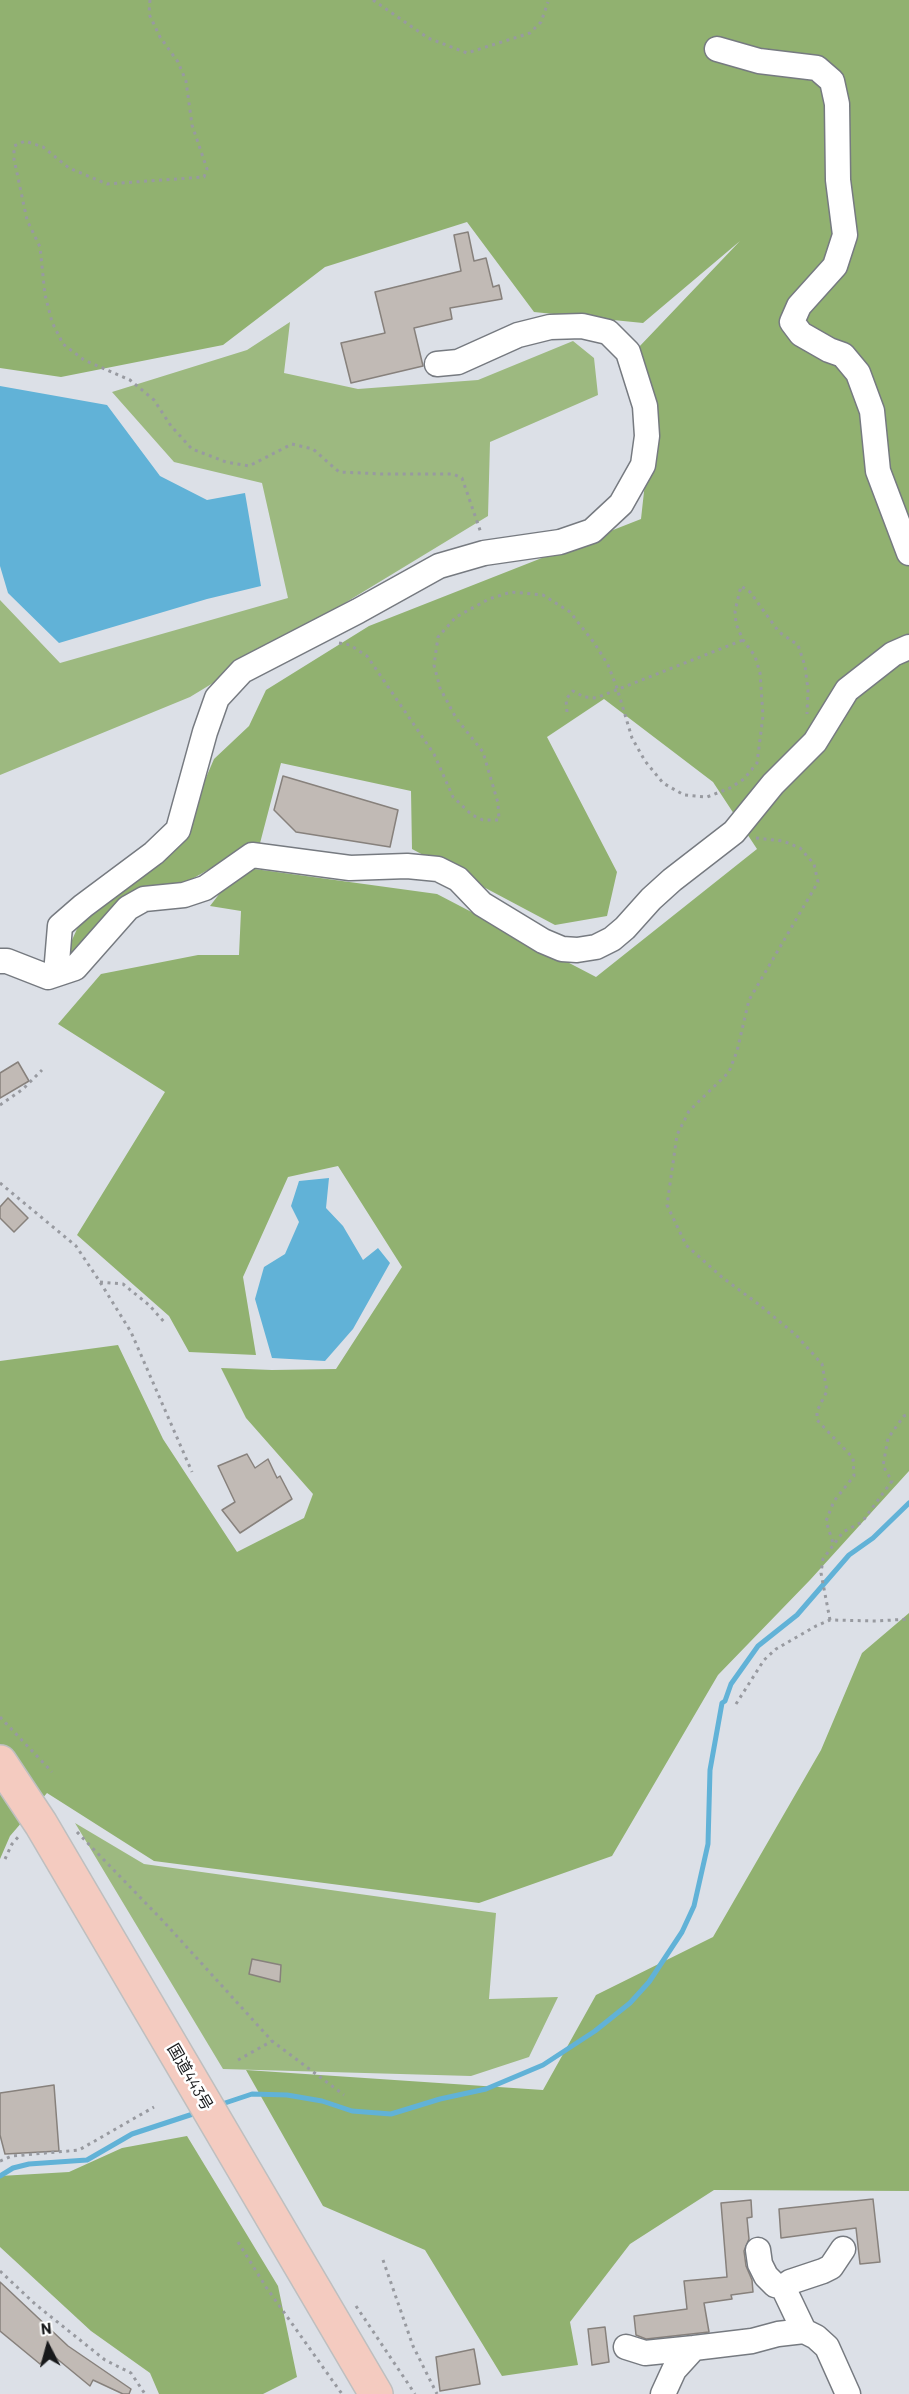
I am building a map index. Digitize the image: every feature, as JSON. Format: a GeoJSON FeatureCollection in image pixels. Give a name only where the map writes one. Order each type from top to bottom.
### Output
{"type":"FeatureCollection","features":[{"type":"Feature","properties":{"kind":"highway","name":"国道443号"},"geometry":{"type":"LineString","coordinates":[[0,1762],[65,1864],[376,2394]]}},
{"type":"Feature","properties":{"kind":"street"},"geometry":{"type":"LineString","coordinates":[[717,49],[759,60],[817,68],[832,81],[837,104],[838,180],[845,235],[835,266],[798,306],[792,322],[801,334],[843,355],[858,373],[872,411],[878,471],[909,553]]}},
{"type":"Feature","properties":{"kind":"street"},"geometry":{"type":"LineString","coordinates":[[56,974],[60,926],[154,853],[178,830],[205,732],[217,698],[242,671],[439,566],[484,552],[560,542],[592,531],[621,504],[643,465],[647,436],[645,406],[628,352],[608,332],[582,326],[550,327],[518,335],[458,362],[437,364]]}},
{"type":"Feature","properties":{"kind":"street"},"geometry":{"type":"LineString","coordinates":[[0,961],[7,961],[48,977],[75,968],[128,908],[144,899],[184,895],[205,888],[252,855],[350,868],[407,866],[438,869],[458,879],[482,904],[543,941],[570,950],[596,947],[612,939],[665,887],[734,832],[773,784],[815,742],[847,690],[893,654],[909,646]]}},
{"type":"Feature","properties":{"kind":"street"},"geometry":{"type":"LineString","coordinates":[[758,2250],[765,2276],[775,2285],[783,2287],[790,2282],[831,2267],[843,2249]]}},
{"type":"Feature","properties":{"kind":"street"},"geometry":{"type":"LineString","coordinates":[[783,2287],[804,2331]]}},
{"type":"Feature","properties":{"kind":"street"},"geometry":{"type":"LineString","coordinates":[[626,2347],[645,2353],[752,2341],[778,2334],[804,2331],[816,2337],[827,2347],[848,2394]]}},
{"type":"Feature","properties":{"kind":"street"},"geometry":{"type":"LineString","coordinates":[[663,2394],[674,2370],[694,2348]]}},
{"type":"Feature","properties":{"kind":"path"},"geometry":{"type":"LineString","coordinates":[[150,0],[149,14],[160,37],[178,62],[186,81],[192,125],[207,169],[204,177],[107,184],[69,168],[43,147],[25,141],[14,146],[14,159],[27,220],[40,247],[45,295],[52,322],[63,344],[84,360],[130,380],[154,400],[171,426],[192,449],[226,462],[249,466],[292,444],[313,449],[339,472],[453,474],[462,478],[481,534],[484,552]]}},
{"type":"Feature","properties":{"kind":"path"},"geometry":{"type":"LineString","coordinates":[[374,0],[428,38],[466,52],[530,33],[541,22],[548,2]]}},
{"type":"Feature","properties":{"kind":"path"},"geometry":{"type":"LineString","coordinates":[[308,637],[350,645],[367,656],[434,754],[453,797],[472,815],[483,820],[499,820],[498,803],[483,752],[456,718],[440,688],[434,665],[438,637],[456,617],[489,599],[511,592],[543,595],[570,612],[596,645],[608,665],[632,738],[645,761],[663,783],[684,795],[707,797],[744,780],[758,763],[763,716],[760,673],[755,656],[742,640],[736,624],[735,612],[741,586],[750,592],[779,632],[798,645],[805,666],[808,690],[807,717],[815,742]]}},
{"type":"Feature","properties":{"kind":"path"},"geometry":{"type":"LineString","coordinates":[[567,712],[566,699],[573,691],[584,697],[596,698],[742,640]]}},
{"type":"Feature","properties":{"kind":"path"},"geometry":{"type":"LineString","coordinates":[[734,832],[743,836],[783,841],[800,848],[814,864],[818,882],[749,1000],[737,1051],[729,1072],[689,1111],[677,1135],[667,1205],[686,1245],[723,1278],[796,1335],[822,1364],[827,1391],[817,1412],[817,1420],[853,1458],[854,1476],[834,1501],[826,1521],[833,1543]]}},
{"type":"Feature","properties":{"kind":"path"},"geometry":{"type":"LineString","coordinates":[[0,1105],[23,1089],[42,1070]]}},
{"type":"Feature","properties":{"kind":"path"},"geometry":{"type":"LineString","coordinates":[[0,1183],[76,1246],[100,1282],[131,1332],[192,1472]]}},
{"type":"Feature","properties":{"kind":"path"},"geometry":{"type":"LineString","coordinates":[[100,1282],[123,1284],[149,1305],[165,1323]]}},
{"type":"Feature","properties":{"kind":"path"},"geometry":{"type":"LineString","coordinates":[[830,1620],[821,1573],[823,1558],[843,1532],[862,1522],[892,1481],[883,1466],[888,1438],[904,1416],[909,1414]]}},
{"type":"Feature","properties":{"kind":"path"},"geometry":{"type":"LineString","coordinates":[[736,1704],[764,1660],[786,1643],[816,1626],[830,1620],[877,1621],[909,1618]]}},
{"type":"Feature","properties":{"kind":"path"},"geometry":{"type":"LineString","coordinates":[[0,1717],[52,1772]]}},
{"type":"Feature","properties":{"kind":"path"},"geometry":{"type":"LineString","coordinates":[[73,1828],[164,1922],[272,2041],[344,2096]]}},
{"type":"Feature","properties":{"kind":"path"},"geometry":{"type":"LineString","coordinates":[[238,2060],[272,2041]]}},
{"type":"Feature","properties":{"kind":"path"},"geometry":{"type":"LineString","coordinates":[[0,2160],[23,2155],[79,2150],[154,2107]]}},
{"type":"Feature","properties":{"kind":"path"},"geometry":{"type":"LineString","coordinates":[[238,2242],[266,2287],[342,2394]]}},
{"type":"Feature","properties":{"kind":"path"},"geometry":{"type":"LineString","coordinates":[[383,2260],[412,2346],[436,2394]]}},
{"type":"Feature","properties":{"kind":"path"},"geometry":{"type":"LineString","coordinates":[[0,2271],[36,2304],[105,2360],[131,2373],[145,2394]]}},
{"type":"Feature","properties":{"kind":"green space"},"geometry":{"type":"Polygon","coordinates":[[[0,0],[909,0],[909,1471],[810,1580],[718,1675],[612,1856],[479,1903],[154,1861],[47,1793],[10,1836],[0,1859],[0,1361],[118,1345],[163,1439],[237,1552],[304,1518],[313,1494],[246,1418],[221,1368],[336,1369],[402,1267],[338,1166],[288,1177],[243,1277],[256,1355],[189,1352],[169,1316],[77,1235],[165,1092],[58,1024],[101,974],[198,955],[239,955],[241,911],[210,906],[240,867],[437,894],[596,977],[757,849],[713,782],[604,699],[547,737],[617,872],[607,916],[555,925],[412,849],[411,791],[281,763],[259,847],[227,859],[178,887],[72,957],[68,949],[81,920],[183,831],[214,759],[249,726],[266,690],[369,626],[641,519],[654,401],[638,348],[740,241],[643,323],[534,312],[467,222],[325,267],[223,345],[61,377],[0,368],[0,0]]]}},
{"type":"Feature","properties":{"kind":"green space"},"geometry":{"type":"Polygon","coordinates":[[[290,322],[284,373],[358,389],[478,380],[573,341],[594,358],[598,395],[490,442],[488,516],[190,697],[0,775],[0,600],[60,663],[288,598],[262,483],[174,462],[112,392],[247,350],[290,322]]]}},
{"type":"Feature","properties":{"kind":"green space"},"geometry":{"type":"Polygon","coordinates":[[[909,1613],[909,2191],[714,2190],[630,2244],[570,2322],[578,2365],[502,2376],[425,2250],[323,2206],[246,2070],[543,2090],[596,1995],[713,1937],[821,1750],[862,1653],[909,1613]]]}},
{"type":"Feature","properties":{"kind":"green space"},"geometry":{"type":"Polygon","coordinates":[[[75,1823],[144,1864],[496,1913],[489,1999],[558,1997],[529,2057],[471,2076],[223,2069],[75,1823]]]}},
{"type":"Feature","properties":{"kind":"green space"},"geometry":{"type":"Polygon","coordinates":[[[187,2136],[278,2286],[297,2377],[263,2394],[159,2394],[150,2373],[91,2331],[0,2247],[0,2176],[69,2172],[122,2148],[187,2136]]]}},
{"type":"Feature","properties":{"kind":"water"},"geometry":{"type":"Polygon","coordinates":[[[0,386],[107,405],[160,476],[207,500],[245,493],[261,586],[207,599],[59,643],[8,593],[0,566],[0,386]]]}},
{"type":"Feature","properties":{"kind":"water"},"geometry":{"type":"Polygon","coordinates":[[[329,1178],[326,1208],[343,1226],[363,1260],[378,1248],[390,1263],[353,1329],[325,1361],[272,1358],[255,1299],[264,1267],[285,1254],[299,1222],[291,1206],[299,1181],[329,1178]]]}},
{"type":"Feature","properties":{"kind":"building"},"geometry":{"type":"Polygon","coordinates":[[[468,232],[474,261],[486,258],[493,287],[499,285],[502,299],[450,308],[452,319],[414,328],[423,366],[351,383],[341,343],[385,333],[375,292],[461,271],[454,235],[468,232]]]}},
{"type":"Feature","properties":{"kind":"building"},"geometry":{"type":"Polygon","coordinates":[[[283,776],[398,810],[390,847],[296,832],[274,810],[283,776]]]}},
{"type":"Feature","properties":{"kind":"building"},"geometry":{"type":"Polygon","coordinates":[[[18,1062],[29,1081],[0,1098],[0,1073],[18,1062]]]}},
{"type":"Feature","properties":{"kind":"building"},"geometry":{"type":"Polygon","coordinates":[[[8,1198],[28,1218],[14,1232],[0,1218],[0,1207],[8,1198]]]}},
{"type":"Feature","properties":{"kind":"building"},"geometry":{"type":"Polygon","coordinates":[[[247,1454],[255,1468],[268,1459],[277,1478],[280,1476],[292,1499],[240,1533],[222,1510],[235,1502],[218,1466],[247,1454]]]}},
{"type":"Feature","properties":{"kind":"building"},"geometry":{"type":"Polygon","coordinates":[[[252,1959],[281,1965],[280,1982],[249,1974],[252,1959]]]}},
{"type":"Feature","properties":{"kind":"building"},"geometry":{"type":"Polygon","coordinates":[[[54,2085],[59,2151],[5,2154],[0,2135],[0,2093],[54,2085]]]}},
{"type":"Feature","properties":{"kind":"building"},"geometry":{"type":"Polygon","coordinates":[[[873,2199],[880,2262],[860,2264],[856,2228],[781,2238],[779,2209],[873,2199]]]}},
{"type":"Feature","properties":{"kind":"building"},"geometry":{"type":"Polygon","coordinates":[[[751,2200],[752,2217],[747,2218],[749,2239],[744,2251],[753,2292],[731,2295],[732,2299],[704,2303],[709,2332],[646,2339],[636,2335],[634,2316],[687,2309],[684,2281],[727,2277],[721,2203],[751,2200]]]}},
{"type":"Feature","properties":{"kind":"building"},"geometry":{"type":"Polygon","coordinates":[[[0,2282],[68,2346],[131,2389],[129,2394],[123,2394],[93,2380],[90,2386],[50,2353],[40,2364],[0,2331],[0,2282]]]}},
{"type":"Feature","properties":{"kind":"building"},"geometry":{"type":"Polygon","coordinates":[[[605,2327],[609,2362],[592,2365],[588,2329],[605,2327]]]}},
{"type":"Feature","properties":{"kind":"building"},"geometry":{"type":"Polygon","coordinates":[[[474,2349],[480,2384],[440,2391],[436,2357],[474,2349]]]}},
{"type":"Feature","properties":{"kind":"waterway"},"geometry":{"type":"LineString","coordinates":[[219,2105],[252,2094],[287,2095],[322,2101],[352,2111],[391,2114],[440,2099],[486,2089],[543,2065],[595,2031],[630,2003],[649,1982],[682,1932],[694,1906],[708,1844],[710,1770],[722,1703],[725,1701],[731,1684],[758,1646],[797,1615],[849,1555],[873,1538],[909,1503]]}},
{"type":"Feature","properties":{"kind":"waterway"},"geometry":{"type":"LineString","coordinates":[[0,2176],[13,2168],[29,2164],[87,2160],[132,2134],[199,2112]]}}]}
